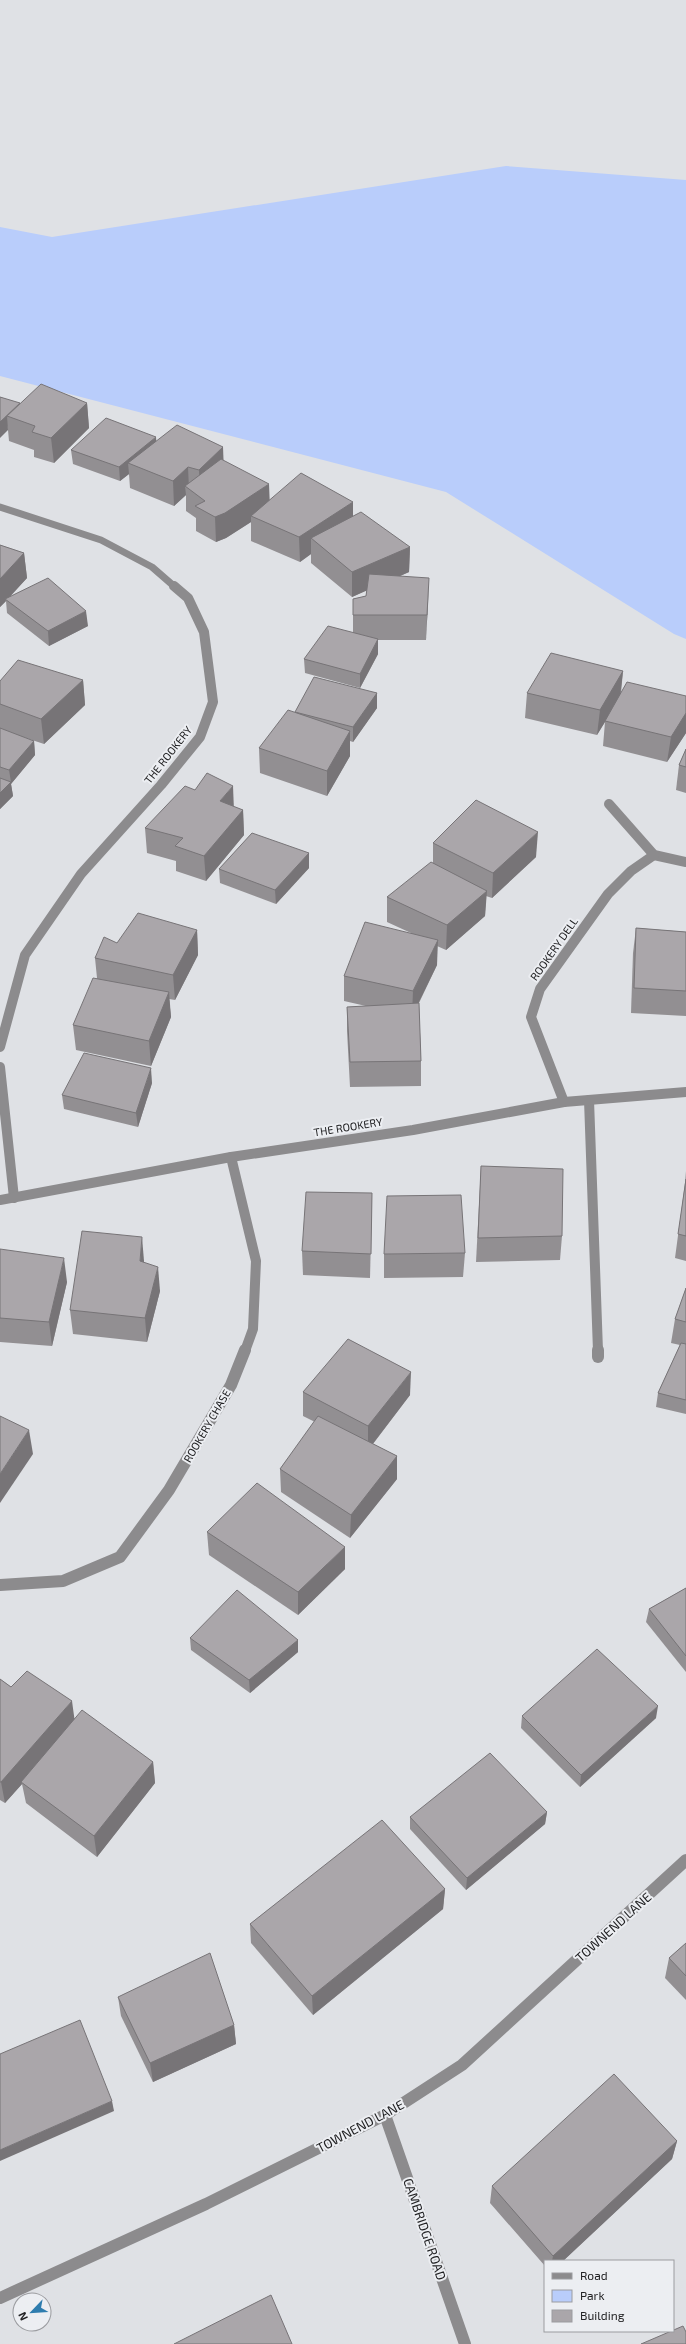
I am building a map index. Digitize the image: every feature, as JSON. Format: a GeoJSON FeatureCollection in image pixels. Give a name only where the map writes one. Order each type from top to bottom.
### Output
{"type":"FeatureCollection","features":[{"type":"Feature","properties":{"kind":"street","name":"THE ROOKERY"},"geometry":{"type":"LineString","coordinates":[[0,507],[101,540],[152,567],[188,598],[204,632],[213,702],[200,737],[161,785],[81,874],[25,954],[0,1046]]}},
{"type":"Feature","properties":{"kind":"street"},"geometry":{"type":"LineString","coordinates":[[609,804],[654,855],[686,862]]}},
{"type":"Feature","properties":{"kind":"street","name":"ROOKERY DELL"},"geometry":{"type":"LineString","coordinates":[[564,1102],[531,1017],[540,989],[608,894],[631,871],[654,855]]}},
{"type":"Feature","properties":{"kind":"street"},"geometry":{"type":"LineString","coordinates":[[0,1067],[14,1198]]}},
{"type":"Feature","properties":{"kind":"street","name":"THE ROOKERY"},"geometry":{"type":"LineString","coordinates":[[0,1200],[231,1157],[413,1130],[564,1102],[686,1092]]}},
{"type":"Feature","properties":{"kind":"street"},"geometry":{"type":"LineString","coordinates":[[589,1100],[598,1357]]}},
{"type":"Feature","properties":{"kind":"street","name":"ROOKERY CHASE"},"geometry":{"type":"LineString","coordinates":[[0,1584],[63,1581],[120,1557],[169,1490],[231,1385],[253,1329],[256,1261],[231,1157]]}},
{"type":"Feature","properties":{"kind":"street","name":"TOWNEND LANE"},"geometry":{"type":"LineString","coordinates":[[0,2298],[206,2204],[385,2115],[462,2065],[686,1860]]}},
{"type":"Feature","properties":{"kind":"street","name":"CAMBRIDGE ROAD"},"geometry":{"type":"LineString","coordinates":[[385,2115],[465,2344]]}},
{"type":"Feature","properties":{"kind":"green space"},"geometry":{"type":"Polygon","coordinates":[[[506,166],[686,180],[686,639],[674,634],[446,492],[0,376],[0,227],[52,237],[506,166]]]}},
{"type":"Feature","properties":{"kind":"building"},"geometry":{"type":"Polygon","coordinates":[[[41,384],[87,403],[51,438],[32,432],[35,426],[7,416],[41,384]]]}},
{"type":"Feature","properties":{"kind":"building"},"geometry":{"type":"Polygon","coordinates":[[[0,397],[20,403],[0,422],[0,397]]]}},
{"type":"Feature","properties":{"kind":"building"},"geometry":{"type":"Polygon","coordinates":[[[106,418],[156,437],[119,467],[71,450],[106,418]]]}},
{"type":"Feature","properties":{"kind":"building"},"geometry":{"type":"Polygon","coordinates":[[[177,425],[223,447],[199,470],[188,467],[173,481],[128,463],[177,425]]]}},
{"type":"Feature","properties":{"kind":"building"},"geometry":{"type":"Polygon","coordinates":[[[221,459],[269,484],[225,513],[215,517],[195,506],[205,501],[185,486],[221,459]]]}},
{"type":"Feature","properties":{"kind":"building"},"geometry":{"type":"Polygon","coordinates":[[[301,473],[353,502],[299,537],[251,516],[301,473]]]}},
{"type":"Feature","properties":{"kind":"building"},"geometry":{"type":"Polygon","coordinates":[[[361,512],[410,547],[352,572],[311,538],[361,512]]]}},
{"type":"Feature","properties":{"kind":"building"},"geometry":{"type":"Polygon","coordinates":[[[0,545],[24,553],[0,579],[0,545]]]}},
{"type":"Feature","properties":{"kind":"building"},"geometry":{"type":"Polygon","coordinates":[[[369,574],[429,578],[427,615],[353,615],[353,599],[366,596],[369,574]]]}},
{"type":"Feature","properties":{"kind":"building"},"geometry":{"type":"Polygon","coordinates":[[[48,578],[86,611],[48,631],[5,599],[48,578]]]}},
{"type":"Feature","properties":{"kind":"building"},"geometry":{"type":"Polygon","coordinates":[[[328,626],[378,639],[360,674],[304,659],[328,626]]]}},
{"type":"Feature","properties":{"kind":"building"},"geometry":{"type":"Polygon","coordinates":[[[551,653],[623,671],[600,710],[527,693],[551,653]]]}},
{"type":"Feature","properties":{"kind":"building"},"geometry":{"type":"Polygon","coordinates":[[[18,660],[83,680],[41,719],[0,704],[0,681],[18,660]]]}},
{"type":"Feature","properties":{"kind":"building"},"geometry":{"type":"Polygon","coordinates":[[[314,677],[377,693],[353,727],[295,712],[314,677]]]}},
{"type":"Feature","properties":{"kind":"building"},"geometry":{"type":"Polygon","coordinates":[[[627,682],[686,696],[686,713],[671,737],[605,721],[627,682]]]}},
{"type":"Feature","properties":{"kind":"building"},"geometry":{"type":"Polygon","coordinates":[[[288,710],[350,731],[327,771],[259,748],[288,710]]]}},
{"type":"Feature","properties":{"kind":"building"},"geometry":{"type":"Polygon","coordinates":[[[0,728],[34,741],[9,770],[0,767],[0,728]]]}},
{"type":"Feature","properties":{"kind":"building"},"geometry":{"type":"Polygon","coordinates":[[[686,749],[686,767],[679,765],[686,749]]]}},
{"type":"Feature","properties":{"kind":"building"},"geometry":{"type":"Polygon","coordinates":[[[207,773],[233,786],[220,801],[243,810],[204,856],[175,846],[183,838],[145,828],[185,786],[195,790],[207,773]]]}},
{"type":"Feature","properties":{"kind":"building"},"geometry":{"type":"Polygon","coordinates":[[[0,778],[11,782],[0,793],[0,778]]]}},
{"type":"Feature","properties":{"kind":"building"},"geometry":{"type":"Polygon","coordinates":[[[476,800],[538,832],[493,873],[433,843],[476,800]]]}},
{"type":"Feature","properties":{"kind":"building"},"geometry":{"type":"Polygon","coordinates":[[[252,833],[309,853],[275,890],[219,869],[252,833]]]}},
{"type":"Feature","properties":{"kind":"building"},"geometry":{"type":"Polygon","coordinates":[[[431,862],[487,891],[447,925],[387,897],[431,862]]]}},
{"type":"Feature","properties":{"kind":"building"},"geometry":{"type":"Polygon","coordinates":[[[138,913],[197,930],[173,975],[95,958],[104,937],[117,943],[138,913]]]}},
{"type":"Feature","properties":{"kind":"building"},"geometry":{"type":"Polygon","coordinates":[[[365,922],[438,940],[413,991],[344,976],[365,922]]]}},
{"type":"Feature","properties":{"kind":"building"},"geometry":{"type":"Polygon","coordinates":[[[636,928],[686,932],[686,991],[634,988],[636,928]]]}},
{"type":"Feature","properties":{"kind":"building"},"geometry":{"type":"Polygon","coordinates":[[[93,978],[169,992],[149,1041],[73,1025],[93,978]]]}},
{"type":"Feature","properties":{"kind":"building"},"geometry":{"type":"Polygon","coordinates":[[[419,1003],[421,1061],[350,1062],[347,1007],[419,1003]]]}},
{"type":"Feature","properties":{"kind":"building"},"geometry":{"type":"Polygon","coordinates":[[[84,1053],[151,1068],[136,1113],[62,1095],[84,1053]]]}},
{"type":"Feature","properties":{"kind":"building"},"geometry":{"type":"Polygon","coordinates":[[[481,1166],[563,1169],[562,1236],[478,1238],[481,1166]]]}},
{"type":"Feature","properties":{"kind":"building"},"geometry":{"type":"Polygon","coordinates":[[[686,1179],[686,1236],[678,1234],[686,1179]]]}},
{"type":"Feature","properties":{"kind":"building"},"geometry":{"type":"Polygon","coordinates":[[[306,1192],[372,1193],[371,1254],[302,1251],[306,1192]]]}},
{"type":"Feature","properties":{"kind":"building"},"geometry":{"type":"Polygon","coordinates":[[[461,1195],[465,1253],[384,1254],[387,1196],[461,1195]]]}},
{"type":"Feature","properties":{"kind":"building"},"geometry":{"type":"Polygon","coordinates":[[[82,1231],[142,1237],[140,1261],[158,1267],[145,1318],[70,1310],[82,1231]]]}},
{"type":"Feature","properties":{"kind":"building"},"geometry":{"type":"Polygon","coordinates":[[[0,1249],[64,1258],[49,1322],[0,1318],[0,1249]]]}},
{"type":"Feature","properties":{"kind":"building"},"geometry":{"type":"Polygon","coordinates":[[[686,1288],[686,1322],[675,1319],[686,1288]]]}},
{"type":"Feature","properties":{"kind":"building"},"geometry":{"type":"Polygon","coordinates":[[[348,1339],[411,1372],[368,1426],[303,1392],[348,1339]]]}},
{"type":"Feature","properties":{"kind":"building"},"geometry":{"type":"Polygon","coordinates":[[[681,1343],[686,1344],[686,1400],[658,1393],[681,1343]]]}},
{"type":"Feature","properties":{"kind":"building"},"geometry":{"type":"Polygon","coordinates":[[[0,1416],[29,1430],[0,1474],[0,1416]]]}},
{"type":"Feature","properties":{"kind":"building"},"geometry":{"type":"Polygon","coordinates":[[[318,1416],[397,1456],[351,1515],[280,1469],[318,1416]]]}},
{"type":"Feature","properties":{"kind":"building"},"geometry":{"type":"Polygon","coordinates":[[[257,1483],[345,1547],[298,1592],[207,1532],[257,1483]]]}},
{"type":"Feature","properties":{"kind":"building"},"geometry":{"type":"Polygon","coordinates":[[[686,1588],[686,1656],[649,1609],[686,1588]]]}},
{"type":"Feature","properties":{"kind":"building"},"geometry":{"type":"Polygon","coordinates":[[[237,1590],[298,1640],[249,1680],[190,1638],[237,1590]]]}},
{"type":"Feature","properties":{"kind":"building"},"geometry":{"type":"Polygon","coordinates":[[[597,1649],[658,1706],[581,1775],[522,1716],[597,1649]]]}},
{"type":"Feature","properties":{"kind":"building"},"geometry":{"type":"Polygon","coordinates":[[[27,1671],[72,1701],[0,1782],[0,1679],[11,1687],[27,1671]]]}},
{"type":"Feature","properties":{"kind":"building"},"geometry":{"type":"Polygon","coordinates":[[[82,1710],[153,1762],[94,1836],[21,1782],[82,1710]]]}},
{"type":"Feature","properties":{"kind":"building"},"geometry":{"type":"Polygon","coordinates":[[[490,1753],[547,1812],[467,1878],[410,1817],[490,1753]]]}},
{"type":"Feature","properties":{"kind":"building"},"geometry":{"type":"Polygon","coordinates":[[[382,1820],[445,1889],[312,1996],[250,1924],[382,1820]]]}},
{"type":"Feature","properties":{"kind":"building"},"geometry":{"type":"Polygon","coordinates":[[[686,1943],[686,1976],[669,1958],[686,1943]]]}},
{"type":"Feature","properties":{"kind":"building"},"geometry":{"type":"Polygon","coordinates":[[[210,1953],[234,2025],[150,2063],[118,1997],[210,1953]]]}},
{"type":"Feature","properties":{"kind":"building"},"geometry":{"type":"Polygon","coordinates":[[[80,2020],[112,2101],[0,2150],[0,2054],[80,2020]]]}},
{"type":"Feature","properties":{"kind":"building"},"geometry":{"type":"Polygon","coordinates":[[[614,2074],[677,2141],[553,2256],[492,2186],[614,2074]]]}},
{"type":"Feature","properties":{"kind":"building"},"geometry":{"type":"Polygon","coordinates":[[[271,2295],[292,2344],[174,2344],[271,2295]]]}},
{"type":"Feature","properties":{"kind":"building"},"geometry":{"type":"Polygon","coordinates":[[[683,2326],[686,2332],[686,2344],[641,2344],[669,2332],[674,2332],[674,2330],[683,2326]]]}}]}
